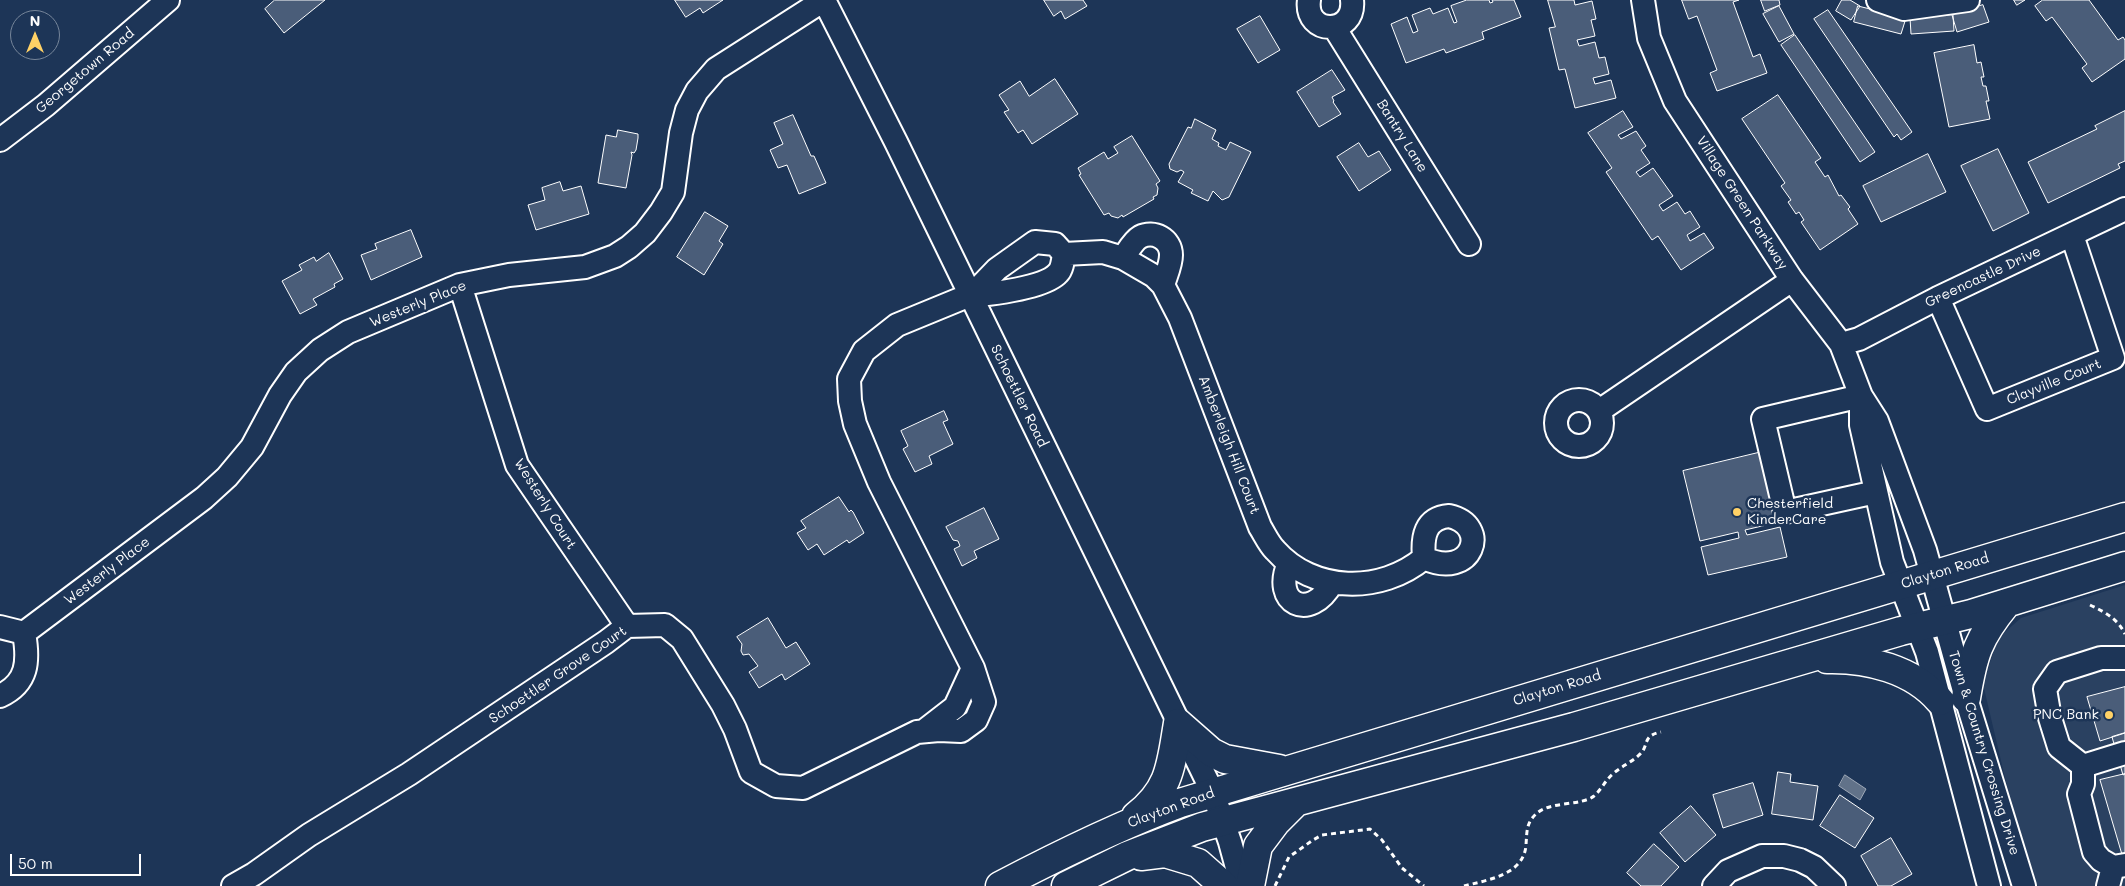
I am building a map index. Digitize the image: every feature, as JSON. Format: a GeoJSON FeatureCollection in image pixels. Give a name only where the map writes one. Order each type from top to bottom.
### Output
{"type":"FeatureCollection","features":[{"type":"Feature","properties":{"kind":"main road","name":"Clayton Road"},"geometry":{"type":"LineString","coordinates":[[1000,886],[1127,823],[1180,803],[2125,517]]}},
{"type":"Feature","properties":{"kind":"main road","name":"Clayton Road"},"geometry":{"type":"LineString","coordinates":[[1066,886],[1127,856],[1191,831],[1223,821],[1574,727],[1916,627],[2006,604],[2125,566]]}},
{"type":"Feature","properties":{"kind":"main road"},"geometry":{"type":"LineString","coordinates":[[1808,659],[1839,659],[1864,662],[1893,669],[1953,699],[1971,666],[1987,627],[2006,604]]}},
{"type":"Feature","properties":{"kind":"main road"},"geometry":{"type":"LineString","coordinates":[[1178,723],[1211,752],[1225,759],[1286,770]]}},
{"type":"Feature","properties":{"kind":"main road"},"geometry":{"type":"LineString","coordinates":[[1127,823],[1152,804],[1165,782],[1170,768],[1178,723]]}},
{"type":"Feature","properties":{"kind":"main road"},"geometry":{"type":"LineString","coordinates":[[1250,886],[1258,846],[1276,822],[1296,802]]}},
{"type":"Feature","properties":{"kind":"main road"},"geometry":{"type":"LineString","coordinates":[[1127,856],[1166,854],[1198,863],[1224,886]]}},
{"type":"Feature","properties":{"kind":"street","name":"Georgetown Road"},"geometry":{"type":"LineString","coordinates":[[0,140],[46,105],[168,0]]}},
{"type":"Feature","properties":{"kind":"street","name":"Westerly Place"},"geometry":{"type":"LineString","coordinates":[[24,634],[204,498],[226,477],[252,447],[280,395],[296,372],[320,350],[348,332],[460,284],[509,275],[585,267],[615,256],[629,247],[645,233],[662,212],[673,192],[681,133],[688,110],[697,91],[716,69],[824,0]]}},
{"type":"Feature","properties":{"kind":"street","name":"Schoettler Road"},"geometry":{"type":"LineString","coordinates":[[824,0],[1213,793],[1242,886]]}},
{"type":"Feature","properties":{"kind":"street"},"geometry":{"type":"LineString","coordinates":[[1309,0],[1308,6],[1314,20],[1320,25],[1334,27],[1341,25],[1350,15],[1352,0]]}},
{"type":"Feature","properties":{"kind":"street","name":"Village Green Parkway"},"geometry":{"type":"LineString","coordinates":[[1643,0],[1649,38],[1675,101],[1792,280],[1841,344],[1861,396],[1877,421],[1925,550],[1944,621]]}},
{"type":"Feature","properties":{"kind":"street"},"geometry":{"type":"LineString","coordinates":[[1878,0],[1904,9],[1968,0]]}},
{"type":"Feature","properties":{"kind":"street","name":"Bantry Lane"},"geometry":{"type":"LineString","coordinates":[[1334,27],[1469,244]]}},
{"type":"Feature","properties":{"kind":"street","name":"Greencastle Drive"},"geometry":{"type":"LineString","coordinates":[[1841,344],[1859,339],[1938,298],[2125,209]]}},
{"type":"Feature","properties":{"kind":"street"},"geometry":{"type":"LineString","coordinates":[[1123,258],[1136,240],[1142,236],[1149,234],[1162,238],[1169,246],[1171,253],[1163,285]]}},
{"type":"Feature","properties":{"kind":"street","name":"Clayville Court"},"geometry":{"type":"LineString","coordinates":[[1938,298],[1987,409],[2113,358],[2072,235]]}},
{"type":"Feature","properties":{"kind":"street"},"geometry":{"type":"LineString","coordinates":[[1035,242],[1056,244],[1064,254],[1060,272],[1051,279],[1000,293],[970,296],[997,269],[1035,242]]}},
{"type":"Feature","properties":{"kind":"street","name":"Amberleigh Hill Court"},"geometry":{"type":"LineString","coordinates":[[1064,254],[1103,252],[1123,258],[1154,276],[1163,285],[1180,318],[1260,528],[1274,550],[1289,563],[1303,572],[1332,583],[1368,584],[1396,576],[1413,568],[1424,558]]}},
{"type":"Feature","properties":{"kind":"street"},"geometry":{"type":"LineString","coordinates":[[1599,411],[1792,280]]}},
{"type":"Feature","properties":{"kind":"street","name":"Westerly Court"},"geometry":{"type":"LineString","coordinates":[[460,284],[517,465],[627,626]]}},
{"type":"Feature","properties":{"kind":"street","name":"Schoettler Grove Court"},"geometry":{"type":"LineString","coordinates":[[233,886],[254,880],[309,835],[409,774],[627,626],[665,625],[682,639],[723,705],[735,729],[751,772],[776,786],[803,788],[917,732],[961,731],[976,720],[984,702],[973,668],[879,482],[855,424],[850,401],[849,380],[864,351],[897,326],[970,296]]}},
{"type":"Feature","properties":{"kind":"street"},"geometry":{"type":"LineString","coordinates":[[1861,396],[1763,419],[1785,512],[1876,492]]}},
{"type":"Feature","properties":{"kind":"street","name":"Village Green Parkway"},"geometry":{"type":"LineString","coordinates":[[1861,396],[1861,425],[1892,562],[1916,627]]}},
{"type":"Feature","properties":{"kind":"street"},"geometry":{"type":"LineString","coordinates":[[1289,563],[1284,573],[1284,587],[1290,599],[1296,603],[1303,605],[1317,602],[1332,583]]}},
{"type":"Feature","properties":{"kind":"street","name":"Town & Country Crossing Drive"},"geometry":{"type":"LineString","coordinates":[[1944,621],[1953,699],[1989,886]]}},
{"type":"Feature","properties":{"kind":"street"},"geometry":{"type":"LineString","coordinates":[[0,627],[24,634],[26,647],[25,672],[15,687],[0,696]]}},
{"type":"Feature","properties":{"kind":"street","name":"Town & Country Crossing Drive"},"geometry":{"type":"LineString","coordinates":[[1916,627],[1927,652],[1953,699],[2024,886]]}},
{"type":"Feature","properties":{"kind":"street"},"geometry":{"type":"LineString","coordinates":[[2083,766],[2059,747],[2050,718],[2045,689],[2057,672],[2101,658],[2125,658]]}},
{"type":"Feature","properties":{"kind":"street"},"geometry":{"type":"LineString","coordinates":[[2083,766],[2125,753]]}},
{"type":"Feature","properties":{"kind":"street"},"geometry":{"type":"LineString","coordinates":[[2083,766],[2083,784],[2079,794],[2094,852],[2115,873]]}},
{"type":"Feature","properties":{"kind":"street"},"geometry":{"type":"LineString","coordinates":[[1714,886],[1728,871],[1762,856],[1784,856],[1800,860],[1814,867],[1834,886]]}},
{"type":"Feature","properties":{"kind":"path"},"geometry":{"type":"LineString","coordinates":[[2090,605],[2115,620],[2125,634]]}},
{"type":"Feature","properties":{"kind":"path"},"geometry":{"type":"LineString","coordinates":[[1464,886],[1497,878],[1518,865],[1526,850],[1528,823],[1538,812],[1552,806],[1593,798],[1612,774],[1641,754],[1646,739],[1652,734],[1660,732]]}},
{"type":"Feature","properties":{"kind":"path"},"geometry":{"type":"LineString","coordinates":[[1275,886],[1289,857],[1313,840],[1335,833],[1370,829],[1382,840],[1402,868],[1424,886]]}},
{"type":"Feature","properties":{"kind":"shaded area"},"geometry":{"type":"Polygon","coordinates":[[[2125,585],[2125,886],[2035,886],[2006,782],[1983,684],[1998,638],[2021,618],[2125,585]]]}},
{"type":"Feature","properties":{"kind":"shaded area"},"geometry":{"type":"Polygon","coordinates":[[[1845,775],[1866,789],[1860,800],[1839,786],[1845,775]]]}},
{"type":"Feature","properties":{"kind":"building"},"geometry":{"type":"Polygon","coordinates":[[[275,0],[325,0],[284,33],[265,9],[275,0]]]}},
{"type":"Feature","properties":{"kind":"building"},"geometry":{"type":"Polygon","coordinates":[[[675,0],[723,0],[703,13],[700,8],[686,17],[675,0]]]}},
{"type":"Feature","properties":{"kind":"building"},"geometry":{"type":"Polygon","coordinates":[[[1044,0],[1083,0],[1087,6],[1065,19],[1061,11],[1054,16],[1044,0]]]}},
{"type":"Feature","properties":{"kind":"building"},"geometry":{"type":"Polygon","coordinates":[[[1467,0],[1489,0],[1490,3],[1493,2],[1492,0],[1514,0],[1521,17],[1482,32],[1484,39],[1446,53],[1444,49],[1406,63],[1391,24],[1407,17],[1413,33],[1418,31],[1412,15],[1430,8],[1433,14],[1448,8],[1454,23],[1457,22],[1451,6],[1467,0]]]}},
{"type":"Feature","properties":{"kind":"building"},"geometry":{"type":"Polygon","coordinates":[[[1548,0],[1574,0],[1575,5],[1592,1],[1596,19],[1591,20],[1595,36],[1577,40],[1579,46],[1595,42],[1599,58],[1605,57],[1609,74],[1593,78],[1595,84],[1611,80],[1616,98],[1575,108],[1565,69],[1559,70],[1549,28],[1555,27],[1548,0]]]}},
{"type":"Feature","properties":{"kind":"building"},"geometry":{"type":"Polygon","coordinates":[[[1682,0],[1739,0],[1733,2],[1753,57],[1760,54],[1767,73],[1717,91],[1710,73],[1717,70],[1697,16],[1689,19],[1682,0]]]}},
{"type":"Feature","properties":{"kind":"building"},"geometry":{"type":"Polygon","coordinates":[[[1761,0],[1779,0],[1780,5],[1765,11],[1761,0]]]}},
{"type":"Feature","properties":{"kind":"building"},"geometry":{"type":"Polygon","coordinates":[[[1842,0],[1850,0],[1860,6],[1851,20],[1836,11],[1842,0]]]}},
{"type":"Feature","properties":{"kind":"building"},"geometry":{"type":"Polygon","coordinates":[[[2014,0],[2025,0],[2017,5],[2014,0]]]}},
{"type":"Feature","properties":{"kind":"building"},"geometry":{"type":"Polygon","coordinates":[[[2043,0],[2089,0],[2118,40],[2123,37],[2125,40],[2125,59],[2092,82],[2082,68],[2087,64],[2052,17],[2046,21],[2035,6],[2043,0]]]}},
{"type":"Feature","properties":{"kind":"building"},"geometry":{"type":"Polygon","coordinates":[[[1983,5],[1989,22],[1957,32],[1952,15],[1983,5]]]}},
{"type":"Feature","properties":{"kind":"building"},"geometry":{"type":"Polygon","coordinates":[[[1779,6],[1794,34],[1779,42],[1763,14],[1779,6]]]}},
{"type":"Feature","properties":{"kind":"building"},"geometry":{"type":"Polygon","coordinates":[[[1858,6],[1906,18],[1901,34],[1854,22],[1858,6]]]}},
{"type":"Feature","properties":{"kind":"building"},"geometry":{"type":"Polygon","coordinates":[[[1828,10],[1912,132],[1901,140],[1897,134],[1894,137],[1814,19],[1828,10]]]}},
{"type":"Feature","properties":{"kind":"building"},"geometry":{"type":"Polygon","coordinates":[[[1953,15],[1954,31],[1911,34],[1910,18],[1953,15]]]}},
{"type":"Feature","properties":{"kind":"building"},"geometry":{"type":"Polygon","coordinates":[[[1260,16],[1280,50],[1258,63],[1237,29],[1260,16]]]}},
{"type":"Feature","properties":{"kind":"building"},"geometry":{"type":"Polygon","coordinates":[[[1795,35],[1875,152],[1860,162],[1781,45],[1795,35]]]}},
{"type":"Feature","properties":{"kind":"building"},"geometry":{"type":"Polygon","coordinates":[[[1974,45],[1977,63],[1981,62],[1984,77],[1981,77],[1983,86],[1986,86],[1989,101],[1986,101],[1990,119],[1949,127],[1934,53],[1974,45]]]}},
{"type":"Feature","properties":{"kind":"building"},"geometry":{"type":"Polygon","coordinates":[[[1332,70],[1345,90],[1332,97],[1341,114],[1319,127],[1297,92],[1332,70]]]}},
{"type":"Feature","properties":{"kind":"building"},"geometry":{"type":"Polygon","coordinates":[[[1055,79],[1078,114],[1032,144],[1023,130],[1018,133],[1004,112],[1009,110],[999,95],[1020,81],[1029,96],[1055,79]]]}},
{"type":"Feature","properties":{"kind":"building"},"geometry":{"type":"Polygon","coordinates":[[[1778,95],[1821,158],[1815,162],[1825,177],[1828,175],[1839,196],[1841,195],[1850,207],[1848,209],[1858,224],[1820,250],[1801,222],[1804,220],[1799,212],[1796,214],[1788,202],[1791,200],[1781,186],[1785,183],[1742,119],[1778,95]]]}},
{"type":"Feature","properties":{"kind":"building"},"geometry":{"type":"Polygon","coordinates":[[[1623,111],[1633,127],[1618,135],[1621,139],[1636,131],[1646,146],[1641,150],[1650,163],[1636,172],[1640,177],[1653,168],[1673,196],[1659,205],[1663,211],[1677,202],[1685,214],[1690,211],[1700,227],[1687,235],[1690,241],[1704,233],[1714,248],[1681,270],[1658,236],[1652,240],[1606,172],[1612,168],[1588,133],[1623,111]]]}},
{"type":"Feature","properties":{"kind":"building"},"geometry":{"type":"Polygon","coordinates":[[[2125,111],[2125,161],[2118,164],[2120,168],[2048,203],[2028,162],[2097,129],[2095,126],[2125,111]]]}},
{"type":"Feature","properties":{"kind":"building"},"geometry":{"type":"Polygon","coordinates":[[[793,115],[811,156],[814,156],[826,183],[799,194],[787,165],[778,168],[770,150],[783,144],[774,123],[793,115]]]}},
{"type":"Feature","properties":{"kind":"building"},"geometry":{"type":"Polygon","coordinates":[[[1195,119],[1216,130],[1212,139],[1219,143],[1218,146],[1226,150],[1230,142],[1251,152],[1229,197],[1222,200],[1213,191],[1208,201],[1191,193],[1193,190],[1178,182],[1184,172],[1170,169],[1169,164],[1188,127],[1191,128],[1195,119]]]}},
{"type":"Feature","properties":{"kind":"building"},"geometry":{"type":"Polygon","coordinates":[[[618,130],[638,134],[636,150],[634,153],[631,152],[626,188],[598,183],[606,135],[616,137],[618,130]]]}},
{"type":"Feature","properties":{"kind":"building"},"geometry":{"type":"Polygon","coordinates":[[[1132,136],[1160,181],[1156,184],[1158,188],[1157,195],[1153,197],[1154,199],[1123,217],[1122,215],[1118,218],[1111,216],[1109,213],[1104,215],[1079,175],[1081,174],[1078,168],[1104,152],[1108,159],[1118,153],[1114,147],[1132,136]]]}},
{"type":"Feature","properties":{"kind":"building"},"geometry":{"type":"Polygon","coordinates":[[[1359,143],[1368,157],[1379,151],[1391,170],[1359,191],[1337,157],[1359,143]]]}},
{"type":"Feature","properties":{"kind":"building"},"geometry":{"type":"Polygon","coordinates":[[[1998,149],[2029,213],[1993,231],[1961,166],[1998,149]]]}},
{"type":"Feature","properties":{"kind":"building"},"geometry":{"type":"Polygon","coordinates":[[[1928,154],[1946,192],[1881,222],[1863,186],[1928,154]]]}},
{"type":"Feature","properties":{"kind":"building"},"geometry":{"type":"Polygon","coordinates":[[[560,182],[563,191],[581,186],[589,214],[536,230],[528,205],[545,200],[542,188],[560,182]]]}},
{"type":"Feature","properties":{"kind":"building"},"geometry":{"type":"Polygon","coordinates":[[[705,212],[728,226],[719,241],[723,244],[704,275],[677,257],[705,212]]]}},
{"type":"Feature","properties":{"kind":"building"},"geometry":{"type":"Polygon","coordinates":[[[411,230],[422,257],[371,280],[361,255],[377,249],[375,244],[411,230]]]}},
{"type":"Feature","properties":{"kind":"building"},"geometry":{"type":"Polygon","coordinates":[[[329,253],[343,279],[334,284],[335,287],[313,299],[317,305],[300,314],[282,281],[302,270],[299,265],[314,257],[316,261],[329,253]]]}},
{"type":"Feature","properties":{"kind":"building"},"geometry":{"type":"Polygon","coordinates":[[[944,411],[948,420],[943,422],[953,444],[929,456],[932,464],[915,472],[903,449],[908,446],[901,431],[944,411]]]}},
{"type":"Feature","properties":{"kind":"building"},"geometry":{"type":"Polygon","coordinates":[[[1762,452],[1779,522],[1745,530],[1747,535],[1780,527],[1787,557],[1708,575],[1701,547],[1739,538],[1738,532],[1700,541],[1683,471],[1762,452]]]}},
{"type":"Feature","properties":{"kind":"building"},"geometry":{"type":"Polygon","coordinates":[[[839,497],[849,512],[851,510],[853,512],[864,533],[849,543],[847,540],[824,555],[817,544],[808,550],[797,533],[806,528],[801,521],[839,497]]]}},
{"type":"Feature","properties":{"kind":"building"},"geometry":{"type":"Polygon","coordinates":[[[984,508],[999,539],[974,551],[977,558],[962,566],[954,549],[960,546],[958,541],[953,540],[946,527],[984,508]]]}},
{"type":"Feature","properties":{"kind":"building"},"geometry":{"type":"Polygon","coordinates":[[[768,618],[786,648],[796,642],[810,664],[785,680],[782,674],[759,688],[749,672],[758,666],[749,654],[743,655],[741,651],[742,644],[737,637],[768,618]]]}},
{"type":"Feature","properties":{"kind":"building","name":"PNC Bank"},"geometry":{"type":"Polygon","coordinates":[[[2125,687],[2125,733],[2100,741],[2087,697],[2125,687]]]}},
{"type":"Feature","properties":{"kind":"building"},"geometry":{"type":"Polygon","coordinates":[[[2125,733],[2125,774],[2123,775],[2112,737],[2125,733]]]}},
{"type":"Feature","properties":{"kind":"building"},"geometry":{"type":"Polygon","coordinates":[[[1778,772],[1791,774],[1790,782],[1818,786],[1813,820],[1772,814],[1778,772]]]}},
{"type":"Feature","properties":{"kind":"building"},"geometry":{"type":"Polygon","coordinates":[[[2125,774],[2125,857],[2123,858],[2100,780],[2125,774]]]}},
{"type":"Feature","properties":{"kind":"building"},"geometry":{"type":"Polygon","coordinates":[[[1753,783],[1763,815],[1723,828],[1713,795],[1753,783]]]}},
{"type":"Feature","properties":{"kind":"building"},"geometry":{"type":"Polygon","coordinates":[[[1840,795],[1874,818],[1855,848],[1820,826],[1840,795]]]}},
{"type":"Feature","properties":{"kind":"building"},"geometry":{"type":"Polygon","coordinates":[[[1691,806],[1716,835],[1685,862],[1660,833],[1691,806]]]}},
{"type":"Feature","properties":{"kind":"building"},"geometry":{"type":"Polygon","coordinates":[[[1891,838],[1912,874],[1891,886],[1878,886],[1861,856],[1891,838]]]}},
{"type":"Feature","properties":{"kind":"building"},"geometry":{"type":"Polygon","coordinates":[[[1654,844],[1679,867],[1661,886],[1641,886],[1627,873],[1654,844]]]}},
{"type":"Feature","properties":{"kind":"place","name":"Chesterfield KinderCare"},"geometry":{"type":"Point","coordinates":[1737,512]}},
{"type":"Feature","properties":{"kind":"place","name":"PNC Bank"},"geometry":{"type":"Point","coordinates":[2109,715]}}]}
